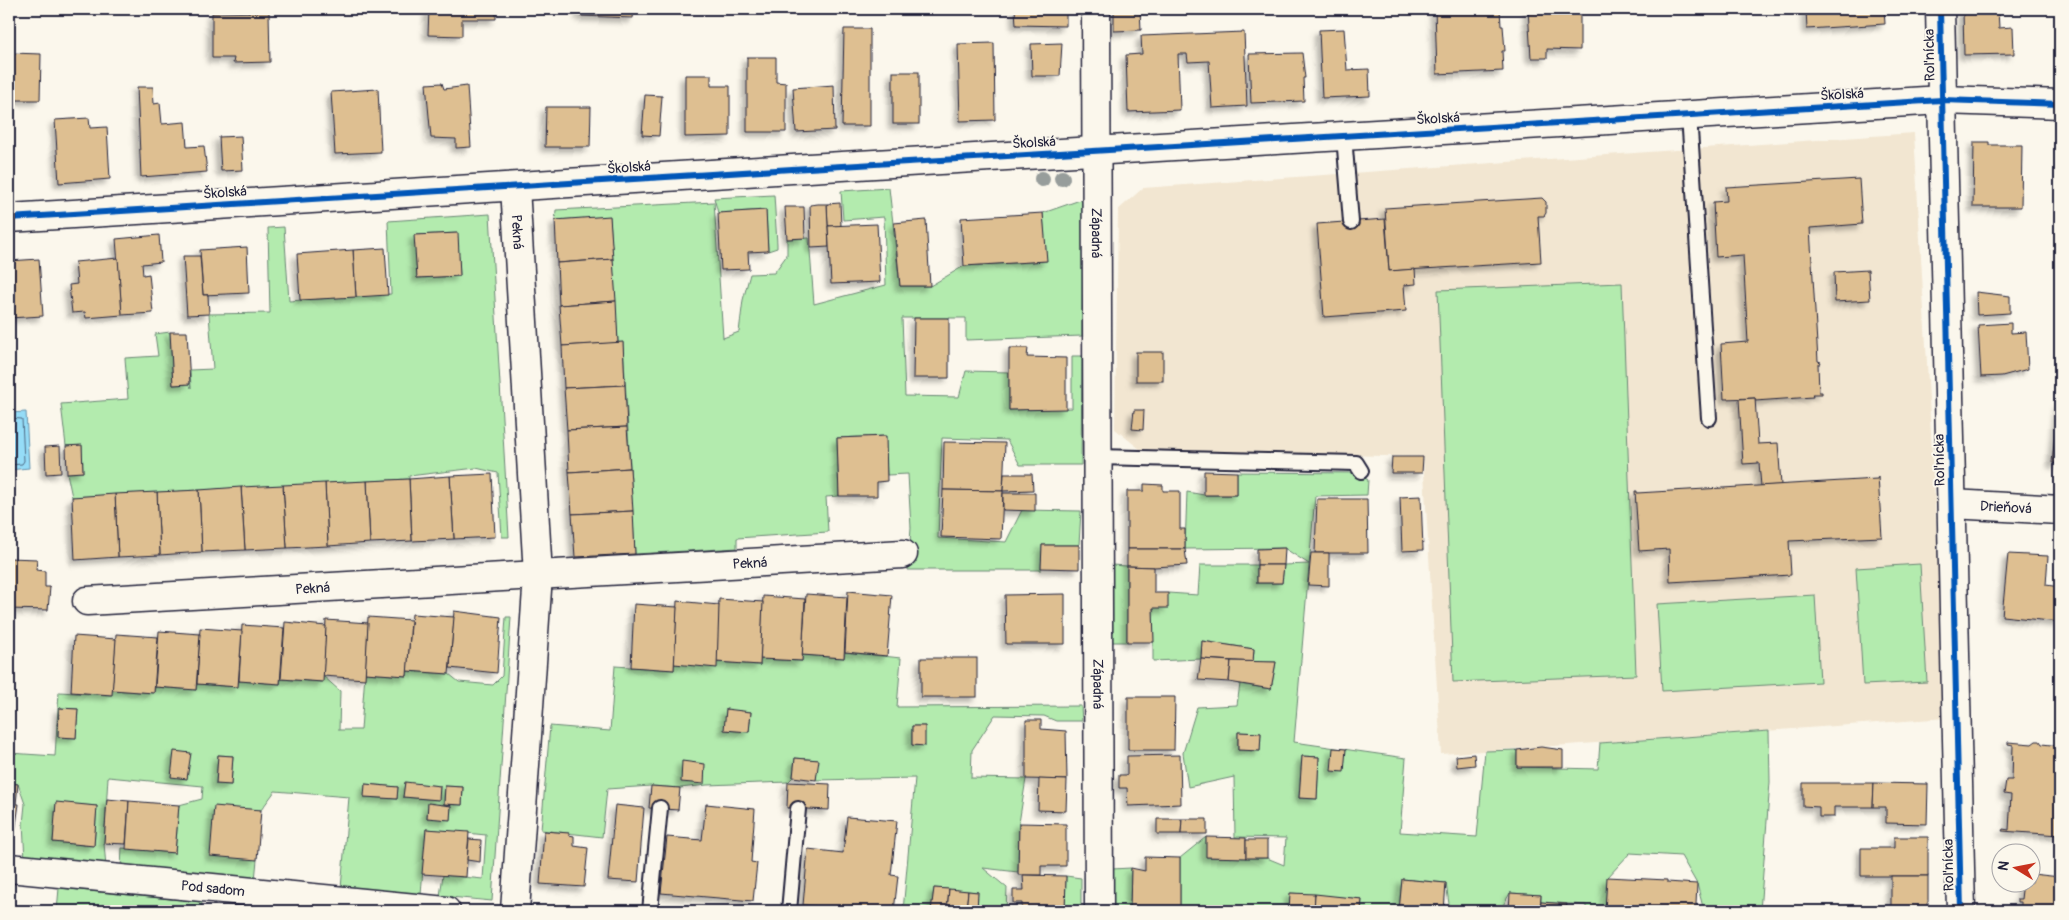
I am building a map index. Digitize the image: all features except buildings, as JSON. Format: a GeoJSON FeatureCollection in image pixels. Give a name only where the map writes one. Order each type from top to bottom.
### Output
{"type":"FeatureCollection","features":[{"type":"Feature","properties":{"kind":"street","name":"Západná"},"geometry":{"type":"LineString","coordinates":[[1096,9],[1099,911]]}},
{"type":"Feature","properties":{"kind":"street","name":"Roľnícka"},"geometry":{"type":"LineString","coordinates":[[1940,9],[1961,911]]}},
{"type":"Feature","properties":{"kind":"street","name":"Školská"},"geometry":{"type":"LineString","coordinates":[[9,218],[342,196],[1942,100],[2060,104]]}},
{"type":"Feature","properties":{"kind":"street","name":"Pekná"},"geometry":{"type":"LineString","coordinates":[[515,187],[538,575],[515,911]]}},
{"type":"Feature","properties":{"kind":"street","name":"Drieňová"},"geometry":{"type":"LineString","coordinates":[[1952,504],[2060,510]]}},
{"type":"Feature","properties":{"kind":"street","name":"Pekná"},"geometry":{"type":"LineString","coordinates":[[87,601],[902,554]]}},
{"type":"Feature","properties":{"kind":"street","name":"Pod sadom"},"geometry":{"type":"LineString","coordinates":[[9,868],[324,905],[446,911]]}},
{"type":"Feature","properties":{"kind":"lane"},"geometry":{"type":"LineString","coordinates":[[1689,115],[1709,418]]}},
{"type":"Feature","properties":{"kind":"lane"},"geometry":{"type":"LineString","coordinates":[[1344,136],[1351,222]]}},
{"type":"Feature","properties":{"kind":"lane"},"geometry":{"type":"LineString","coordinates":[[1097,457],[1356,463],[1361,471]]}},
{"type":"Feature","properties":{"kind":"lane"},"geometry":{"type":"LineString","coordinates":[[650,911],[660,808]]}},
{"type":"Feature","properties":{"kind":"lane"},"geometry":{"type":"LineString","coordinates":[[790,911],[798,809]]}},
{"type":"Feature","properties":{"kind":"shaded area"},"geometry":{"type":"Polygon","coordinates":[[[1914,133],[1947,718],[1441,754],[1423,457],[1141,450],[1115,429],[1118,210],[1143,188],[1914,133]]]}},
{"type":"Feature","properties":{"kind":"green space"},"geometry":{"type":"Polygon","coordinates":[[[889,188],[900,286],[930,286],[964,266],[1046,261],[1043,213],[1083,199],[1082,336],[966,340],[966,318],[902,318],[905,396],[959,397],[966,371],[1009,372],[1009,410],[1072,408],[1072,356],[1082,356],[1081,465],[1020,465],[1007,440],[942,438],[938,538],[1006,542],[1022,510],[1081,511],[1079,545],[1042,545],[1041,570],[908,570],[911,528],[908,474],[887,475],[885,436],[837,438],[839,496],[826,497],[828,532],[737,538],[737,548],[635,554],[623,343],[618,343],[610,217],[555,220],[556,210],[714,202],[723,338],[739,332],[743,300],[750,274],[774,273],[787,255],[787,239],[809,238],[814,304],[886,285],[884,217],[843,220],[841,191],[889,188]]]}},
{"type":"Feature","properties":{"kind":"green space"},"geometry":{"type":"Polygon","coordinates":[[[774,195],[777,248],[768,251],[766,210],[718,213],[714,198],[774,195]]]}},
{"type":"Feature","properties":{"kind":"green space"},"geometry":{"type":"Polygon","coordinates":[[[490,214],[509,537],[502,537],[498,473],[476,468],[409,476],[409,479],[72,497],[67,473],[83,472],[82,446],[66,446],[61,404],[128,399],[125,358],[158,356],[155,334],[170,332],[173,385],[190,384],[191,388],[190,370],[213,369],[209,314],[270,313],[268,228],[284,227],[289,301],[391,294],[388,221],[490,214]],[[457,233],[415,235],[417,278],[460,276],[457,233]]]}},
{"type":"Feature","properties":{"kind":"green space"},"geometry":{"type":"Polygon","coordinates":[[[1622,283],[1636,675],[1453,682],[1438,290],[1622,283]]]}},
{"type":"Feature","properties":{"kind":"green space"},"geometry":{"type":"Polygon","coordinates":[[[1237,472],[1358,473],[1368,480],[1367,495],[1315,496],[1294,742],[1406,758],[1400,832],[1477,837],[1485,751],[1517,750],[1517,767],[1598,769],[1600,743],[1769,731],[1770,782],[1760,911],[1704,911],[1697,884],[1681,856],[1630,853],[1608,877],[1605,911],[1586,911],[1586,905],[1541,902],[1541,895],[1510,893],[1500,911],[1450,911],[1446,883],[1402,879],[1399,911],[1361,911],[1362,899],[1291,893],[1289,911],[1180,911],[1180,858],[1206,837],[1207,857],[1267,858],[1284,865],[1286,838],[1235,837],[1234,777],[1188,787],[1183,753],[1197,707],[1237,705],[1240,684],[1271,689],[1276,662],[1253,662],[1254,649],[1202,641],[1201,659],[1153,661],[1153,608],[1168,593],[1198,595],[1200,565],[1257,565],[1257,583],[1282,583],[1284,565],[1309,564],[1284,548],[1185,549],[1187,492],[1204,495],[1237,495],[1237,472]],[[1238,732],[1238,750],[1260,751],[1261,733],[1238,732]],[[1302,756],[1299,798],[1317,799],[1319,757],[1302,756]]]}},
{"type":"Feature","properties":{"kind":"green space"},"geometry":{"type":"Polygon","coordinates":[[[1920,564],[1927,682],[1863,685],[1856,568],[1920,564]]]}},
{"type":"Feature","properties":{"kind":"green space"},"geometry":{"type":"Polygon","coordinates":[[[1112,565],[1127,566],[1127,642],[1112,642],[1112,565]]]}},
{"type":"Feature","properties":{"kind":"green space"},"geometry":{"type":"Polygon","coordinates":[[[1815,595],[1820,682],[1662,691],[1657,604],[1815,595]]]}},
{"type":"Feature","properties":{"kind":"green space"},"geometry":{"type":"Polygon","coordinates":[[[506,617],[511,617],[492,901],[440,896],[443,875],[483,879],[486,835],[426,829],[421,895],[341,888],[349,797],[275,791],[261,810],[214,807],[257,860],[255,880],[121,868],[122,848],[175,853],[179,805],[202,799],[203,786],[108,777],[104,843],[106,867],[25,860],[23,824],[25,804],[18,784],[9,783],[9,753],[55,756],[59,692],[111,695],[112,690],[154,693],[155,687],[196,690],[197,684],[237,687],[239,681],[280,684],[281,679],[322,682],[323,676],[340,691],[339,730],[361,730],[365,673],[407,676],[407,671],[449,674],[459,682],[493,685],[502,676],[506,617]],[[59,708],[58,737],[76,738],[78,709],[59,708]],[[218,755],[216,784],[231,785],[233,756],[218,755]],[[405,783],[403,797],[439,800],[440,786],[405,783]],[[365,784],[365,797],[397,799],[398,787],[365,784]],[[445,786],[444,804],[462,805],[463,787],[445,786]],[[56,803],[53,842],[94,846],[97,806],[56,803]],[[428,804],[427,818],[450,819],[451,805],[428,804]]]}},
{"type":"Feature","properties":{"kind":"green space"},"geometry":{"type":"Polygon","coordinates":[[[845,652],[901,658],[897,707],[1081,706],[1082,721],[1056,721],[1044,716],[995,715],[972,750],[971,778],[1026,779],[1019,823],[1018,872],[983,868],[1007,888],[1006,911],[977,911],[978,892],[934,888],[931,911],[903,911],[915,778],[816,780],[818,760],[795,758],[793,777],[788,782],[680,788],[651,786],[607,789],[602,837],[541,830],[550,726],[610,731],[615,666],[674,670],[674,664],[716,662],[760,665],[760,659],[802,661],[802,655],[844,658],[845,652]],[[726,710],[725,730],[749,732],[751,712],[726,710]],[[912,726],[912,745],[924,745],[925,726],[912,726]]]}},
{"type":"Feature","properties":{"kind":"green space"},"geometry":{"type":"Polygon","coordinates":[[[1131,868],[1130,911],[1113,911],[1112,869],[1131,868]]]}},
{"type":"Feature","properties":{"kind":"green space"},"geometry":{"type":"Polygon","coordinates":[[[1066,876],[1081,878],[1081,911],[1065,911],[1066,876]]]}},
{"type":"Feature","properties":{"kind":"green space"},"geometry":{"type":"Polygon","coordinates":[[[59,888],[202,902],[201,911],[57,911],[59,888]]]}},
{"type":"Feature","properties":{"kind":"water"},"geometry":{"type":"Polygon","coordinates":[[[26,412],[29,468],[9,470],[9,413],[26,412]]]}},
{"type":"Feature","properties":{"kind":"cycle path"},"geometry":{"type":"LineString","coordinates":[[1940,9],[1961,911]]}},
{"type":"Feature","properties":{"kind":"cycle path"},"geometry":{"type":"LineString","coordinates":[[9,218],[1942,100],[2060,104]]}}]}
